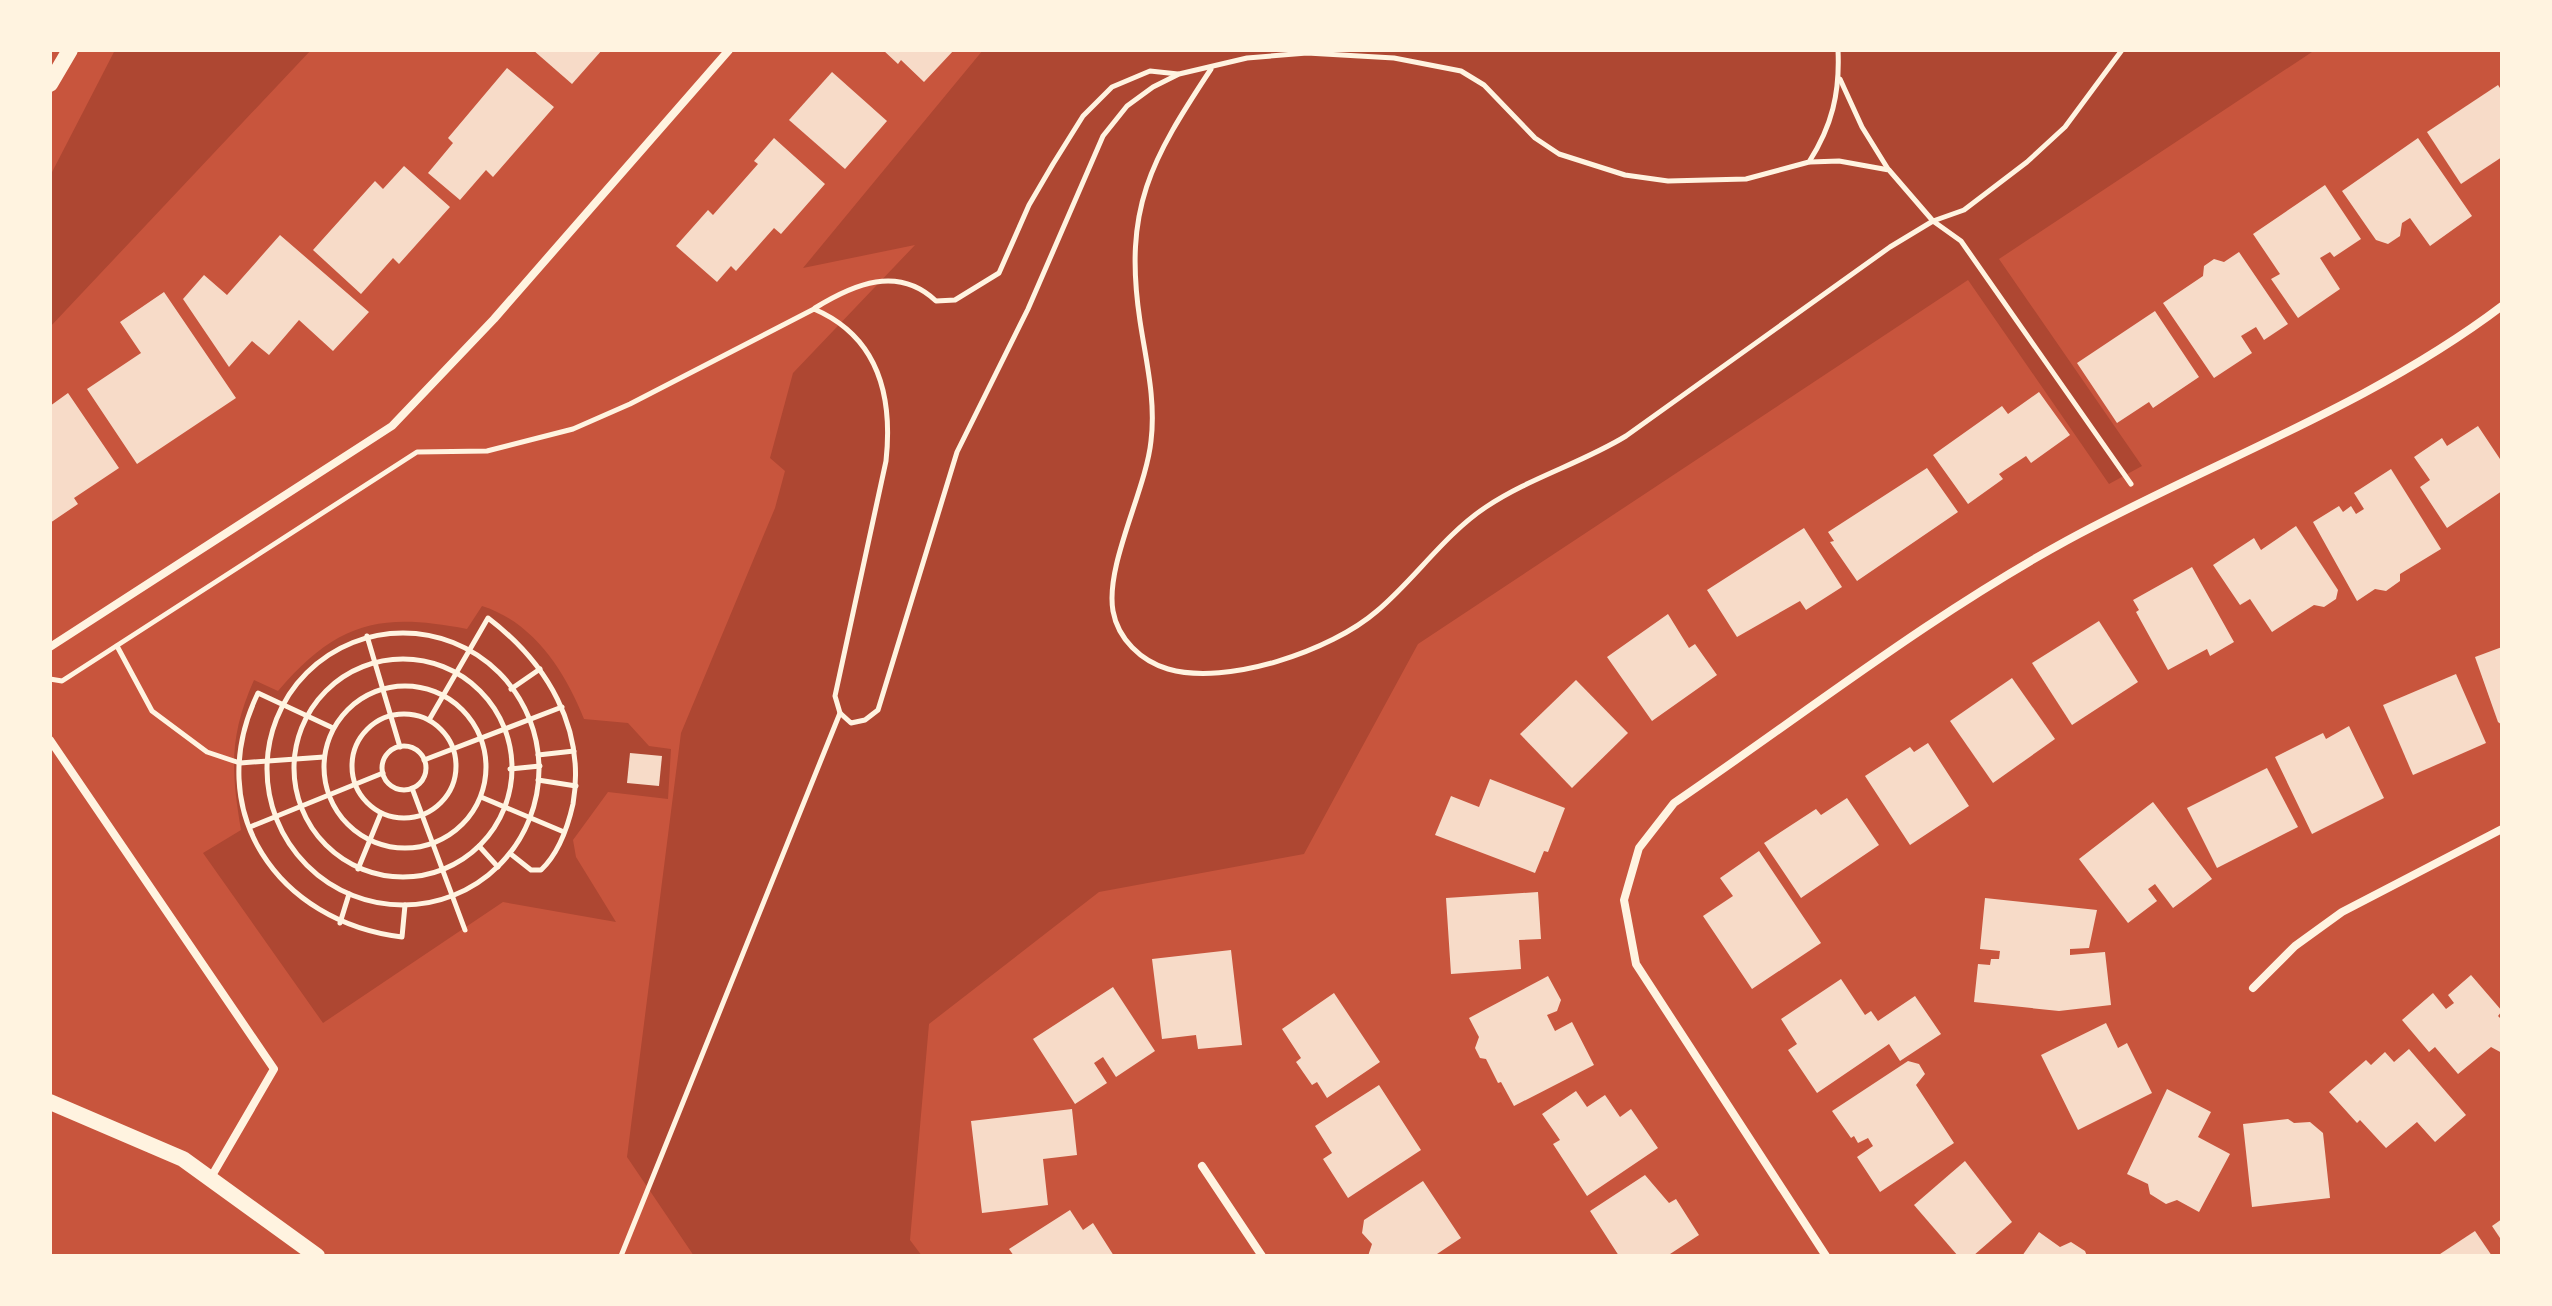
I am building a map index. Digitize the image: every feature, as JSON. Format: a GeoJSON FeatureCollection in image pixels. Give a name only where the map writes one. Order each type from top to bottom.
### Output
{"type":"FeatureCollection","features":[{"type":"Feature","properties":{"kind":"main road"},"geometry":{"type":"LineString","coordinates":[[50,84],[70,50]]}},
{"type":"Feature","properties":{"kind":"main road"},"geometry":{"type":"LineString","coordinates":[[50,1102],[183,1159],[317,1256]]}},
{"type":"Feature","properties":{"kind":"street"},"geometry":{"type":"LineString","coordinates":[[50,647],[392,426],[494,319],[729,50]]}},
{"type":"Feature","properties":{"kind":"street"},"geometry":{"type":"LineString","coordinates":[[1824,1256],[1636,964],[1624,900],[1639,848],[1674,803],[1983,590],[2068,541],[2381,385],[2502,306]]}},
{"type":"Feature","properties":{"kind":"street"},"geometry":{"type":"LineString","coordinates":[[50,740],[274,1069],[210,1179]]}},
{"type":"Feature","properties":{"kind":"street"},"geometry":{"type":"LineString","coordinates":[[2253,988],[2295,946],[2342,912],[2502,829]]}},
{"type":"Feature","properties":{"kind":"street"},"geometry":{"type":"LineString","coordinates":[[1202,1166],[1262,1256]]}},
{"type":"Feature","properties":{"kind":"path"},"geometry":{"type":"LineString","coordinates":[[1809,162],[1833,116],[1839,77],[1838,50]]}},
{"type":"Feature","properties":{"kind":"path"},"geometry":{"type":"LineString","coordinates":[[1211,69],[1168,133],[1144,187],[1137,214],[1133,241],[1135,280],[1153,399],[1151,442],[1113,586],[1113,612],[1122,636],[1136,653],[1153,665],[1182,673],[1210,674],[1270,663],[1359,625],[1487,507],[1591,457],[1626,436],[1878,255],[1933,221],[1964,210],[2027,162],[2065,127],[2122,50]]}},
{"type":"Feature","properties":{"kind":"path"},"geometry":{"type":"LineString","coordinates":[[50,679],[62,681],[417,452],[487,451],[573,429],[630,404],[784,321],[857,286],[894,278],[924,289],[936,301],[955,300],[999,273],[1029,205],[1083,116],[1112,87],[1150,71],[1179,74],[1283,52],[1394,58],[1461,71],[1484,85],[1535,138],[1559,154],[1625,175],[1668,181],[1746,179],[1809,162],[1839,161],[1889,170]]}},
{"type":"Feature","properties":{"kind":"path"},"geometry":{"type":"LineString","coordinates":[[814,309],[836,318],[859,342],[882,379],[890,424],[886,461],[835,696],[840,713],[851,723],[865,720],[878,710],[957,452],[1028,309],[1103,136],[1127,106],[1179,74]]}},
{"type":"Feature","properties":{"kind":"path"},"geometry":{"type":"LineString","coordinates":[[1839,77],[1862,127],[1889,170],[1933,221],[1961,241],[2145,503]]}},
{"type":"Feature","properties":{"kind":"path"},"geometry":{"type":"LineString","coordinates":[[429,720],[488,618],[511,636],[540,669],[570,725],[576,786],[564,832],[554,853],[537,871],[512,855]]}},
{"type":"Feature","properties":{"kind":"path"},"geometry":{"type":"LineString","coordinates":[[386,633],[432,635],[470,648],[511,689],[530,720],[540,766],[530,819],[512,855],[452,896],[405,905],[349,894],[323,879],[301,860],[274,817],[266,763],[274,722],[283,704],[306,673],[343,646],[367,636],[386,633]]}},
{"type":"Feature","properties":{"kind":"path"},"geometry":{"type":"LineString","coordinates":[[367,636],[400,747]]}},
{"type":"Feature","properties":{"kind":"path"},"geometry":{"type":"LineString","coordinates":[[117,646],[152,711],[207,752],[240,763],[324,757]]}},
{"type":"Feature","properties":{"kind":"path"},"geometry":{"type":"LineString","coordinates":[[421,659],[457,671],[485,695],[506,730],[510,769],[504,807],[479,846],[443,871],[414,878],[385,878],[358,869],[332,854],[315,831],[302,805],[292,760],[306,715],[324,692],[348,673],[375,662],[421,659]]}},
{"type":"Feature","properties":{"kind":"path"},"geometry":{"type":"LineString","coordinates":[[511,689],[540,669]]}},
{"type":"Feature","properties":{"kind":"path"},"geometry":{"type":"LineString","coordinates":[[404,685],[444,694],[471,719],[482,738],[487,777],[481,797],[470,817],[453,833],[433,844],[401,848],[369,841],[337,813],[327,794],[324,757],[333,728],[363,696],[382,689],[404,685]]}},
{"type":"Feature","properties":{"kind":"path"},"geometry":{"type":"LineString","coordinates":[[333,728],[258,693],[247,721],[240,763],[242,799],[250,827],[282,882],[314,909],[340,923],[371,934],[402,937],[405,905]]}},
{"type":"Feature","properties":{"kind":"path"},"geometry":{"type":"LineString","coordinates":[[424,760],[562,707]]}},
{"type":"Feature","properties":{"kind":"path"},"geometry":{"type":"LineString","coordinates":[[621,1256],[840,713]]}},
{"type":"Feature","properties":{"kind":"path"},"geometry":{"type":"LineString","coordinates":[[413,715],[429,720],[443,731],[453,750],[457,764],[454,781],[441,803],[424,817],[413,820],[381,813],[369,804],[355,784],[352,758],[357,742],[367,729],[391,716],[413,715]]}},
{"type":"Feature","properties":{"kind":"path"},"geometry":{"type":"LineString","coordinates":[[400,747],[414,749],[424,760],[425,775],[412,788],[395,788],[383,773],[387,756],[400,747]]}},
{"type":"Feature","properties":{"kind":"path"},"geometry":{"type":"LineString","coordinates":[[538,755],[574,751]]}},
{"type":"Feature","properties":{"kind":"path"},"geometry":{"type":"LineString","coordinates":[[510,769],[540,766]]}},
{"type":"Feature","properties":{"kind":"path"},"geometry":{"type":"LineString","coordinates":[[250,827],[383,773]]}},
{"type":"Feature","properties":{"kind":"path"},"geometry":{"type":"LineString","coordinates":[[538,780],[576,786]]}},
{"type":"Feature","properties":{"kind":"path"},"geometry":{"type":"LineString","coordinates":[[412,788],[465,930]]}},
{"type":"Feature","properties":{"kind":"path"},"geometry":{"type":"LineString","coordinates":[[481,797],[564,832]]}},
{"type":"Feature","properties":{"kind":"path"},"geometry":{"type":"LineString","coordinates":[[358,869],[381,813]]}},
{"type":"Feature","properties":{"kind":"path"},"geometry":{"type":"LineString","coordinates":[[479,846],[498,867]]}},
{"type":"Feature","properties":{"kind":"path"},"geometry":{"type":"LineString","coordinates":[[340,923],[349,894]]}},
{"type":"Feature","properties":{"kind":"shaded area"},"geometry":{"type":"Polygon","coordinates":[[[115,50],[311,50],[50,327],[50,176],[115,50]]]}},
{"type":"Feature","properties":{"kind":"shaded area"},"geometry":{"type":"Polygon","coordinates":[[[983,50],[2315,50],[1999,259],[2142,466],[2109,484],[1968,280],[1418,644],[1304,854],[1099,892],[929,1024],[910,1240],[922,1256],[694,1256],[627,1157],[681,733],[775,508],[785,471],[770,458],[793,373],[915,245],[803,268],[983,50]]]}},
{"type":"Feature","properties":{"kind":"shaded area"},"geometry":{"type":"Polygon","coordinates":[[[482,606],[517,624],[545,650],[567,683],[584,719],[628,723],[649,746],[671,749],[668,799],[608,792],[573,840],[576,857],[616,922],[503,902],[323,1023],[203,853],[241,830],[234,754],[246,700],[254,680],[278,691],[320,650],[362,628],[409,622],[467,629],[482,606]]]}},
{"type":"Feature","properties":{"kind":"building"},"geometry":{"type":"Polygon","coordinates":[[[533,50],[602,50],[572,84],[533,50]]]}},
{"type":"Feature","properties":{"kind":"building"},"geometry":{"type":"Polygon","coordinates":[[[883,50],[954,50],[924,82],[901,60],[898,64],[883,50]]]}},
{"type":"Feature","properties":{"kind":"building"},"geometry":{"type":"Polygon","coordinates":[[[507,68],[554,107],[493,177],[486,170],[460,200],[428,173],[453,143],[448,138],[507,68]]]}},
{"type":"Feature","properties":{"kind":"building"},"geometry":{"type":"Polygon","coordinates":[[[832,72],[887,121],[845,169],[789,120],[832,72]]]}},
{"type":"Feature","properties":{"kind":"building"},"geometry":{"type":"Polygon","coordinates":[[[2498,85],[2502,91],[2502,157],[2461,184],[2427,132],[2498,85]]]}},
{"type":"Feature","properties":{"kind":"building"},"geometry":{"type":"Polygon","coordinates":[[[774,138],[825,184],[781,234],[774,228],[736,271],[731,266],[717,282],[676,246],[708,210],[713,215],[758,164],[754,161],[774,138]]]}},
{"type":"Feature","properties":{"kind":"building"},"geometry":{"type":"Polygon","coordinates":[[[2418,138],[2472,216],[2430,246],[2410,218],[2402,223],[2400,236],[2388,244],[2376,240],[2342,191],[2418,138]]]}},
{"type":"Feature","properties":{"kind":"building"},"geometry":{"type":"Polygon","coordinates":[[[404,166],[450,207],[399,264],[393,258],[361,294],[313,250],[375,181],[383,189],[404,166]]]}},
{"type":"Feature","properties":{"kind":"building"},"geometry":{"type":"Polygon","coordinates":[[[2325,185],[2361,239],[2334,257],[2330,252],[2320,258],[2340,289],[2298,318],[2271,279],[2280,274],[2253,234],[2325,185]]]}},
{"type":"Feature","properties":{"kind":"building"},"geometry":{"type":"Polygon","coordinates":[[[280,235],[369,312],[333,351],[299,320],[269,355],[252,341],[229,367],[183,299],[204,275],[227,295],[280,235]]]}},
{"type":"Feature","properties":{"kind":"building"},"geometry":{"type":"Polygon","coordinates":[[[2239,252],[2288,324],[2264,340],[2256,327],[2241,336],[2252,353],[2214,378],[2163,303],[2203,276],[2204,266],[2214,259],[2224,262],[2239,252]]]}},
{"type":"Feature","properties":{"kind":"building"},"geometry":{"type":"Polygon","coordinates":[[[164,292],[236,398],[137,464],[87,389],[141,353],[120,322],[164,292]]]}},
{"type":"Feature","properties":{"kind":"building"},"geometry":{"type":"Polygon","coordinates":[[[2155,311],[2199,377],[2153,408],[2149,402],[2117,423],[2077,363],[2155,311]]]}},
{"type":"Feature","properties":{"kind":"building"},"geometry":{"type":"Polygon","coordinates":[[[2039,392],[2070,435],[2031,463],[2026,456],[1999,474],[2003,479],[1968,504],[1933,455],[2002,406],[2008,414],[2039,392]]]}},
{"type":"Feature","properties":{"kind":"building"},"geometry":{"type":"Polygon","coordinates":[[[68,393],[119,468],[74,498],[78,504],[50,523],[50,406],[68,393]]]}},
{"type":"Feature","properties":{"kind":"building"},"geometry":{"type":"Polygon","coordinates":[[[2478,426],[2502,462],[2502,491],[2447,528],[2420,487],[2430,480],[2414,457],[2442,438],[2447,446],[2478,426]]]}},
{"type":"Feature","properties":{"kind":"building"},"geometry":{"type":"Polygon","coordinates":[[[1927,468],[1958,512],[1857,581],[1830,542],[1834,541],[1828,532],[1927,468]]]}},
{"type":"Feature","properties":{"kind":"building"},"geometry":{"type":"Polygon","coordinates":[[[2391,469],[2441,549],[2400,574],[2400,581],[2386,591],[2375,589],[2357,601],[2313,522],[2339,506],[2343,512],[2351,506],[2356,514],[2364,509],[2354,493],[2391,469]]]}},
{"type":"Feature","properties":{"kind":"building"},"geometry":{"type":"Polygon","coordinates":[[[2296,526],[2338,590],[2336,599],[2324,607],[2314,605],[2272,632],[2250,599],[2240,605],[2213,565],[2254,538],[2261,550],[2296,526]]]}},
{"type":"Feature","properties":{"kind":"building"},"geometry":{"type":"Polygon","coordinates":[[[1804,528],[1842,587],[1806,610],[1800,601],[1737,637],[1707,590],[1804,528]]]}},
{"type":"Feature","properties":{"kind":"building"},"geometry":{"type":"Polygon","coordinates":[[[2192,567],[2234,642],[2210,656],[2207,649],[2168,670],[2136,612],[2139,610],[2133,600],[2192,567]]]}},
{"type":"Feature","properties":{"kind":"building"},"geometry":{"type":"Polygon","coordinates":[[[1668,614],[1689,648],[1695,644],[1717,675],[1652,721],[1607,657],[1668,614]]]}},
{"type":"Feature","properties":{"kind":"building"},"geometry":{"type":"Polygon","coordinates":[[[2099,621],[2138,682],[2072,725],[2032,663],[2099,621]]]}},
{"type":"Feature","properties":{"kind":"building"},"geometry":{"type":"Polygon","coordinates":[[[2502,647],[2502,725],[2498,722],[2475,657],[2502,647]]]}},
{"type":"Feature","properties":{"kind":"building"},"geometry":{"type":"Polygon","coordinates":[[[2456,674],[2486,743],[2413,775],[2383,705],[2456,674]]]}},
{"type":"Feature","properties":{"kind":"building"},"geometry":{"type":"Polygon","coordinates":[[[2012,678],[2055,739],[1993,783],[1950,721],[2012,678]]]}},
{"type":"Feature","properties":{"kind":"building"},"geometry":{"type":"Polygon","coordinates":[[[1576,680],[1628,733],[1572,788],[1520,734],[1576,680]]]}},
{"type":"Feature","properties":{"kind":"building"},"geometry":{"type":"Polygon","coordinates":[[[2349,726],[2384,798],[2312,834],[2275,757],[2323,733],[2326,739],[2349,726]]]}},
{"type":"Feature","properties":{"kind":"building"},"geometry":{"type":"Polygon","coordinates":[[[1928,743],[1969,806],[1910,845],[1865,776],[1910,747],[1914,752],[1928,743]]]}},
{"type":"Feature","properties":{"kind":"building"},"geometry":{"type":"Polygon","coordinates":[[[630,753],[662,756],[659,786],[627,783],[630,753]]]}},
{"type":"Feature","properties":{"kind":"building"},"geometry":{"type":"Polygon","coordinates":[[[2267,768],[2298,827],[2217,868],[2187,808],[2267,768]]]}},
{"type":"Feature","properties":{"kind":"building"},"geometry":{"type":"Polygon","coordinates":[[[1490,779],[1565,808],[1548,852],[1544,851],[1535,873],[1435,835],[1451,796],[1479,807],[1490,779]]]}},
{"type":"Feature","properties":{"kind":"building"},"geometry":{"type":"Polygon","coordinates":[[[1847,798],[1879,845],[1801,898],[1764,843],[1816,809],[1821,815],[1847,798]]]}},
{"type":"Feature","properties":{"kind":"building"},"geometry":{"type":"Polygon","coordinates":[[[2153,802],[2212,879],[2173,908],[2155,884],[2148,889],[2157,901],[2128,923],[2079,859],[2153,802]]]}},
{"type":"Feature","properties":{"kind":"building"},"geometry":{"type":"Polygon","coordinates":[[[1759,851],[1821,943],[1752,989],[1703,916],[1733,896],[1720,878],[1759,851]]]}},
{"type":"Feature","properties":{"kind":"building"},"geometry":{"type":"Polygon","coordinates":[[[1538,892],[1541,939],[1519,940],[1521,969],[1451,974],[1446,898],[1538,892]]]}},
{"type":"Feature","properties":{"kind":"building"},"geometry":{"type":"Polygon","coordinates":[[[1985,898],[2097,910],[2089,948],[2070,949],[2070,955],[2105,952],[2111,1005],[2059,1011],[1974,1002],[1978,964],[1990,965],[1991,959],[1999,959],[2000,951],[1980,949],[1985,898]]]}},
{"type":"Feature","properties":{"kind":"building"},"geometry":{"type":"Polygon","coordinates":[[[1231,950],[1242,1045],[1198,1049],[1196,1035],[1162,1039],[1152,959],[1231,950]]]}},
{"type":"Feature","properties":{"kind":"building"},"geometry":{"type":"Polygon","coordinates":[[[2471,975],[2502,1011],[2498,1016],[2502,1020],[2502,1053],[2491,1047],[2458,1074],[2435,1047],[2429,1052],[2402,1020],[2433,993],[2446,1009],[2454,1003],[2448,995],[2471,975]]]}},
{"type":"Feature","properties":{"kind":"building"},"geometry":{"type":"Polygon","coordinates":[[[1548,976],[1561,1000],[1557,1011],[1547,1015],[1555,1031],[1572,1022],[1594,1065],[1514,1106],[1486,1059],[1480,1058],[1475,1048],[1479,1037],[1469,1018],[1548,976]]]}},
{"type":"Feature","properties":{"kind":"building"},"geometry":{"type":"Polygon","coordinates":[[[1841,979],[1865,1015],[1871,1011],[1878,1021],[1915,996],[1941,1034],[1900,1061],[1889,1044],[1817,1093],[1788,1050],[1797,1044],[1781,1019],[1841,979]]]}},
{"type":"Feature","properties":{"kind":"building"},"geometry":{"type":"Polygon","coordinates":[[[1113,987],[1155,1051],[1116,1077],[1103,1057],[1094,1063],[1107,1083],[1075,1104],[1033,1039],[1113,987]]]}},
{"type":"Feature","properties":{"kind":"building"},"geometry":{"type":"Polygon","coordinates":[[[1334,993],[1380,1062],[1327,1098],[1317,1082],[1312,1085],[1296,1062],[1301,1058],[1282,1029],[1334,993]]]}},
{"type":"Feature","properties":{"kind":"building"},"geometry":{"type":"Polygon","coordinates":[[[2106,1023],[2118,1048],[2127,1043],[2152,1093],[2078,1130],[2041,1055],[2106,1023]]]}},
{"type":"Feature","properties":{"kind":"building"},"geometry":{"type":"Polygon","coordinates":[[[2409,1049],[2466,1115],[2435,1142],[2417,1122],[2386,1148],[2360,1120],[2357,1123],[2329,1092],[2366,1060],[2371,1065],[2385,1052],[2394,1062],[2409,1049]]]}},
{"type":"Feature","properties":{"kind":"building"},"geometry":{"type":"Polygon","coordinates":[[[1908,1061],[1919,1064],[1925,1074],[1916,1085],[1954,1143],[1880,1192],[1857,1157],[1873,1146],[1868,1138],[1858,1143],[1854,1136],[1851,1138],[1832,1111],[1908,1061]]]}},
{"type":"Feature","properties":{"kind":"building"},"geometry":{"type":"Polygon","coordinates":[[[1379,1085],[1421,1150],[1348,1198],[1323,1159],[1332,1153],[1315,1126],[1379,1085]]]}},
{"type":"Feature","properties":{"kind":"building"},"geometry":{"type":"Polygon","coordinates":[[[2167,1089],[2211,1112],[2198,1137],[2230,1154],[2199,1212],[2177,1200],[2166,1204],[2150,1194],[2148,1184],[2127,1174],[2167,1089]]]}},
{"type":"Feature","properties":{"kind":"building"},"geometry":{"type":"Polygon","coordinates":[[[1576,1091],[1587,1107],[1605,1095],[1620,1117],[1631,1109],[1658,1148],[1587,1196],[1553,1144],[1560,1140],[1542,1114],[1576,1091]]]}},
{"type":"Feature","properties":{"kind":"building"},"geometry":{"type":"Polygon","coordinates":[[[1072,1109],[1077,1155],[1043,1159],[1048,1205],[982,1213],[971,1121],[1072,1109]]]}},
{"type":"Feature","properties":{"kind":"building"},"geometry":{"type":"Polygon","coordinates":[[[2288,1119],[2294,1123],[2310,1122],[2323,1133],[2330,1198],[2252,1207],[2243,1124],[2288,1119]]]}},
{"type":"Feature","properties":{"kind":"building"},"geometry":{"type":"Polygon","coordinates":[[[1965,1161],[2012,1222],[1973,1256],[1958,1256],[1914,1205],[1965,1161]]]}},
{"type":"Feature","properties":{"kind":"building"},"geometry":{"type":"Polygon","coordinates":[[[1645,1175],[1669,1203],[1676,1199],[1699,1235],[1667,1256],[1619,1256],[1590,1211],[1645,1175]]]}},
{"type":"Feature","properties":{"kind":"building"},"geometry":{"type":"Polygon","coordinates":[[[1423,1181],[1461,1238],[1434,1256],[1368,1256],[1372,1244],[1362,1233],[1364,1220],[1423,1181]]]}},
{"type":"Feature","properties":{"kind":"building"},"geometry":{"type":"Polygon","coordinates":[[[1070,1210],[1083,1230],[1093,1223],[1114,1256],[1014,1256],[1009,1249],[1070,1210]]]}},
{"type":"Feature","properties":{"kind":"building"},"geometry":{"type":"Polygon","coordinates":[[[2502,1219],[2502,1241],[2492,1226],[2502,1219]]]}},
{"type":"Feature","properties":{"kind":"building"},"geometry":{"type":"Polygon","coordinates":[[[2475,1231],[2492,1256],[2437,1256],[2475,1231]]]}},
{"type":"Feature","properties":{"kind":"building"},"geometry":{"type":"Polygon","coordinates":[[[2039,1232],[2060,1247],[2071,1242],[2085,1251],[2087,1256],[2022,1256],[2039,1232]]]}}]}
